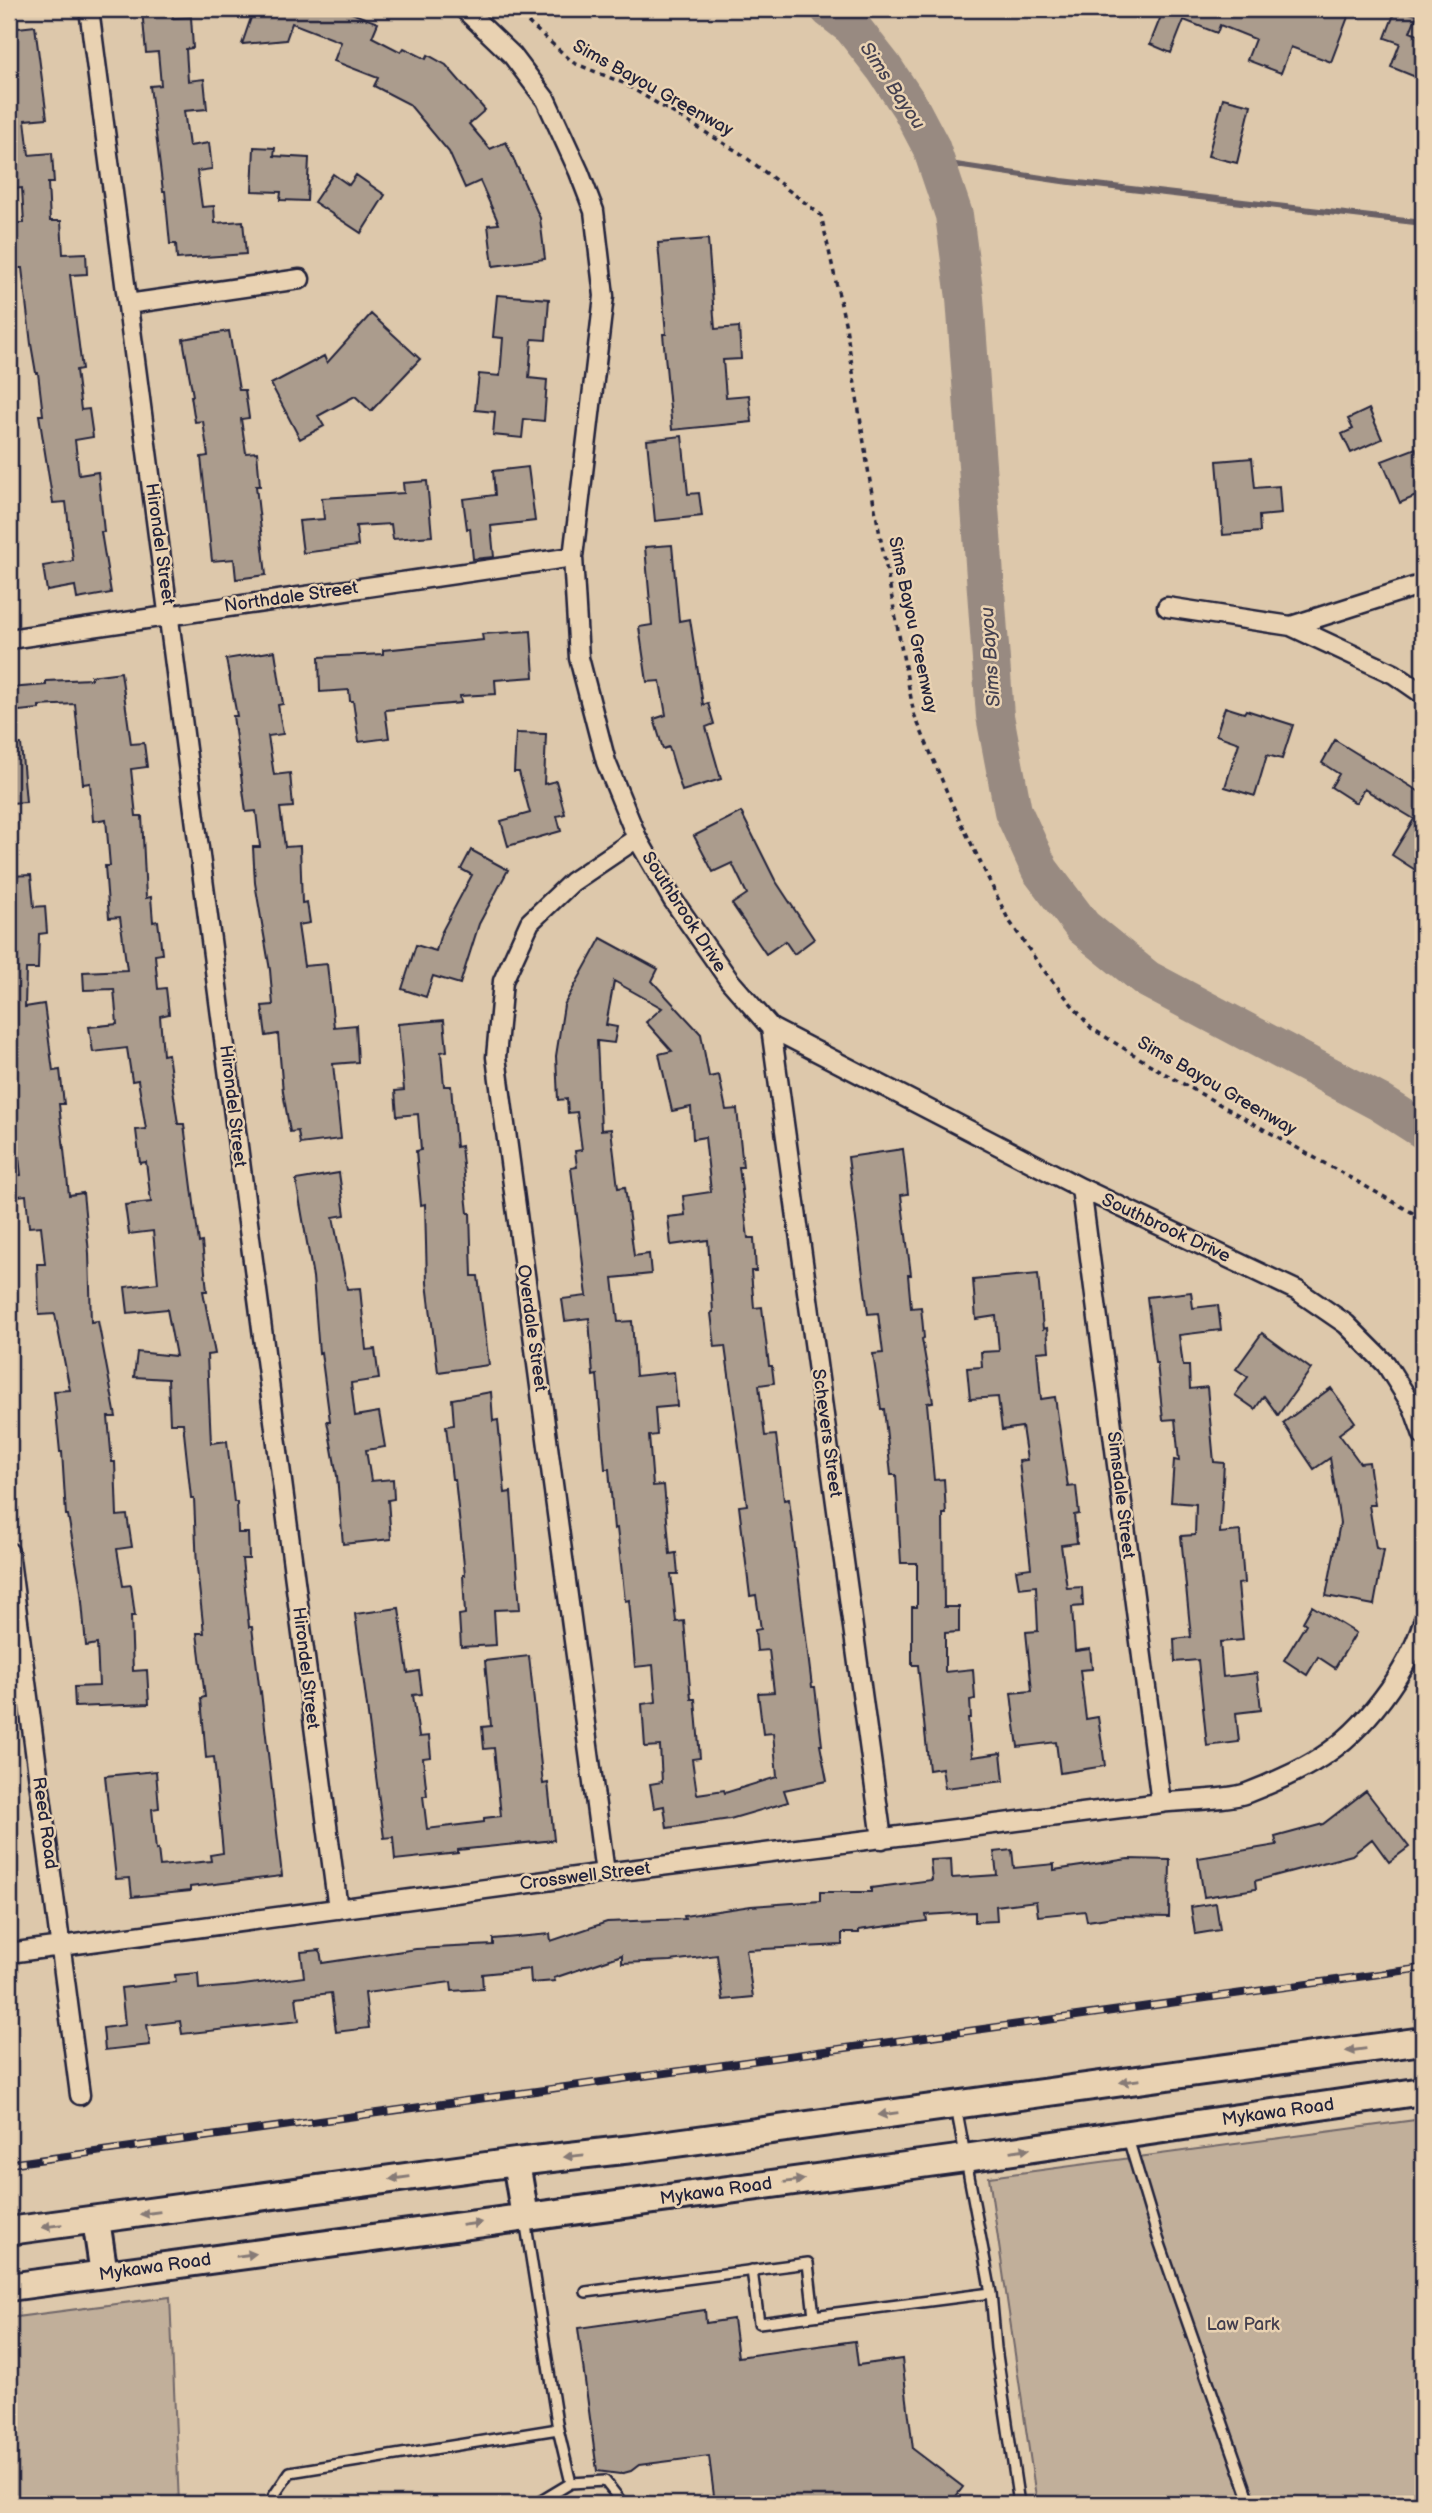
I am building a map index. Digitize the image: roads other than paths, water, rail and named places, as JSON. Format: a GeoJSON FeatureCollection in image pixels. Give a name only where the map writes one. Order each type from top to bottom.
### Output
{"type":"FeatureCollection","features":[{"type":"Feature","properties":{"kind":"main road"},"geometry":{"type":"LineString","coordinates":[[9,2231],[1423,2041]]}},
{"type":"Feature","properties":{"kind":"main road","name":"Mykawa Road"},"geometry":{"type":"LineString","coordinates":[[9,2287],[965,2158],[1423,2091]]}},
{"type":"Feature","properties":{"kind":"main road"},"geometry":{"type":"LineString","coordinates":[[516,2162],[525,2217]]}},
{"type":"Feature","properties":{"kind":"main road"},"geometry":{"type":"LineString","coordinates":[[96,2220],[104,2274]]}},
{"type":"Feature","properties":{"kind":"street","name":"Hirondel Street"},"geometry":{"type":"LineString","coordinates":[[89,9],[338,1909]]}},
{"type":"Feature","properties":{"kind":"street","name":"Southbrook Drive"},"geometry":{"type":"LineString","coordinates":[[464,9],[512,55],[546,100],[594,211],[604,296],[573,557],[579,658],[606,762],[637,838],[673,900],[729,980],[771,1027],[1081,1188],[1298,1291],[1346,1324],[1386,1364],[1413,1407],[1423,1435]]}},
{"type":"Feature","properties":{"kind":"street"},"geometry":{"type":"LineString","coordinates":[[128,304],[300,279]]}},
{"type":"Feature","properties":{"kind":"street","name":"Northdale Street"},"geometry":{"type":"LineString","coordinates":[[9,639],[573,557]]}},
{"type":"Feature","properties":{"kind":"street"},"geometry":{"type":"LineString","coordinates":[[1291,626],[1423,584]]}},
{"type":"Feature","properties":{"kind":"street"},"geometry":{"type":"LineString","coordinates":[[1167,607],[1291,626],[1394,674],[1423,694]]}},
{"type":"Feature","properties":{"kind":"street","name":"Overdale Street"},"geometry":{"type":"LineString","coordinates":[[605,1873],[496,1057],[503,981],[530,922],[572,882],[637,838]]}},
{"type":"Feature","properties":{"kind":"street","name":"Schevers Street"},"geometry":{"type":"LineString","coordinates":[[771,1027],[882,1839]]}},
{"type":"Feature","properties":{"kind":"street","name":"Simsdale Street"},"geometry":{"type":"LineString","coordinates":[[1081,1188],[1161,1802]]}},
{"type":"Feature","properties":{"kind":"street","name":"Reed Road"},"geometry":{"type":"LineString","coordinates":[[9,1552],[80,2095]]}},
{"type":"Feature","properties":{"kind":"street"},"geometry":{"type":"LineString","coordinates":[[1161,1802],[1245,1794],[1321,1758],[1355,1730],[1389,1690],[1418,1638],[1423,1622]]}},
{"type":"Feature","properties":{"kind":"street","name":"Crosswell Street"},"geometry":{"type":"LineString","coordinates":[[9,1953],[1161,1802]]}},
{"type":"Feature","properties":{"kind":"lane"},"geometry":{"type":"LineString","coordinates":[[955,2105],[991,2293],[996,2348],[1019,2504]]}},
{"type":"Feature","properties":{"kind":"lane"},"geometry":{"type":"LineString","coordinates":[[1127,2134],[1158,2238],[1251,2504]]}},
{"type":"Feature","properties":{"kind":"lane"},"geometry":{"type":"LineString","coordinates":[[525,2217],[558,2429],[572,2483]]}},
{"type":"Feature","properties":{"kind":"lane"},"geometry":{"type":"LineString","coordinates":[[586,2291],[808,2263],[814,2316]]}},
{"type":"Feature","properties":{"kind":"lane"},"geometry":{"type":"LineString","coordinates":[[752,2270],[759,2323],[991,2293]]}},
{"type":"Feature","properties":{"kind":"lane"},"geometry":{"type":"LineString","coordinates":[[272,2504],[273,2497],[290,2472],[558,2429]]}},
{"type":"Feature","properties":{"kind":"lane"},"geometry":{"type":"LineString","coordinates":[[536,2504],[572,2483],[605,2482],[623,2504]]}},
{"type":"Feature","properties":{"kind":"waterway","name":"Sims Bayou"},"geometry":{"type":"LineString","coordinates":[[829,9],[852,27],[910,107],[931,147],[954,215],[965,298],[995,716],[1013,811],[1040,870],[1083,927],[1147,979],[1379,1102],[1423,1130]]}},
{"type":"Feature","properties":{"kind":"waterway"},"geometry":{"type":"LineString","coordinates":[[936,162],[1062,181],[1423,223]]}},
{"type":"Feature","properties":{"kind":"railway"},"geometry":{"type":"LineString","coordinates":[[9,2164],[1423,1968]]}},
{"type":"Feature","properties":{"kind":"park label","name":"Law Park"},"geometry":{"type":"Point","coordinates":[1243,2324]}}]}
